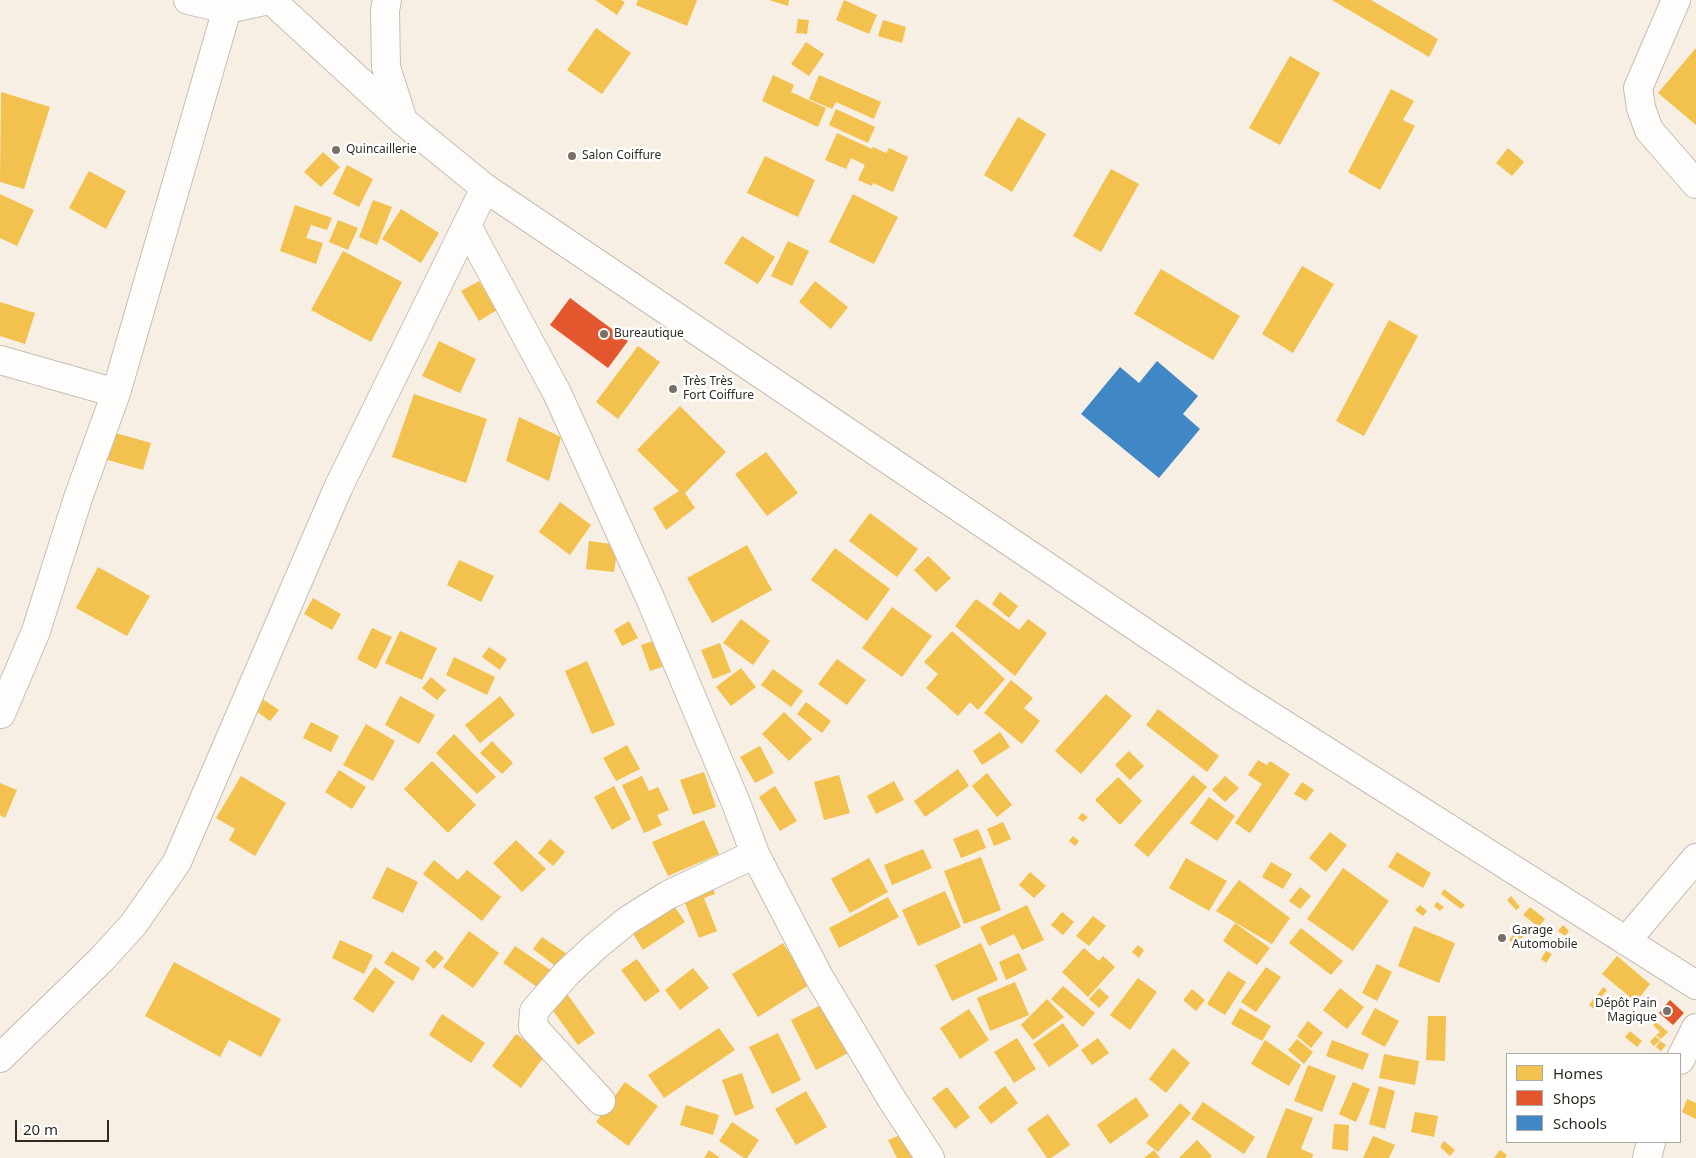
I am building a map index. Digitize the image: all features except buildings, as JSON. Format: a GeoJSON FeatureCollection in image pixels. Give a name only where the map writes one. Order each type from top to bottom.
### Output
{"type":"FeatureCollection","features":[{"type":"Feature","properties":{"kind":"street"},"geometry":{"type":"LineString","coordinates":[[188,0],[227,9],[270,0],[403,121],[485,188],[1239,696],[1696,985]]}},
{"type":"Feature","properties":{"kind":"street"},"geometry":{"type":"LineString","coordinates":[[387,0],[385,10],[386,67],[403,121]]}},
{"type":"Feature","properties":{"kind":"street"},"geometry":{"type":"LineString","coordinates":[[1676,0],[1638,88],[1641,108],[1649,130],[1696,184]]}},
{"type":"Feature","properties":{"kind":"street"},"geometry":{"type":"LineString","coordinates":[[1,714],[36,631],[78,498],[116,392],[227,9]]}},
{"type":"Feature","properties":{"kind":"street"},"geometry":{"type":"LineString","coordinates":[[0,1058],[101,960],[133,925],[177,862],[338,488],[485,188]]}},
{"type":"Feature","properties":{"kind":"street"},"geometry":{"type":"LineString","coordinates":[[467,226],[557,393],[650,598],[755,854],[819,977],[891,1098],[930,1158]]}},
{"type":"Feature","properties":{"kind":"street"},"geometry":{"type":"LineString","coordinates":[[0,360],[116,392]]}},
{"type":"Feature","properties":{"kind":"street"},"geometry":{"type":"LineString","coordinates":[[601,1101],[533,1027],[534,1011],[566,973],[628,920],[668,895],[755,854]]}},
{"type":"Feature","properties":{"kind":"street"},"geometry":{"type":"LineString","coordinates":[[1626,941],[1696,858]]}},
{"type":"Feature","properties":{"kind":"street"},"geometry":{"type":"LineString","coordinates":[[1681,1058],[1696,1028]]}},
{"type":"Feature","properties":{"kind":"street"},"geometry":{"type":"LineString","coordinates":[[1647,1158],[1651,1143]]}},
{"type":"Feature","properties":{"kind":"place","name":"Quincaillerie"},"geometry":{"type":"Point","coordinates":[336,150]}},
{"type":"Feature","properties":{"kind":"place","name":"Salon Coiffure"},"geometry":{"type":"Point","coordinates":[572,156]}},
{"type":"Feature","properties":{"kind":"place","name":"Bureautique"},"geometry":{"type":"Point","coordinates":[604,334]}},
{"type":"Feature","properties":{"kind":"place","name":"Très Très Fort Coiffure"},"geometry":{"type":"Point","coordinates":[673,389]}},
{"type":"Feature","properties":{"kind":"place","name":"Garage Automobile"},"geometry":{"type":"Point","coordinates":[1502,938]}},
{"type":"Feature","properties":{"kind":"place","name":"Dépôt Pain Magique"},"geometry":{"type":"Point","coordinates":[1667,1011]}}]}
